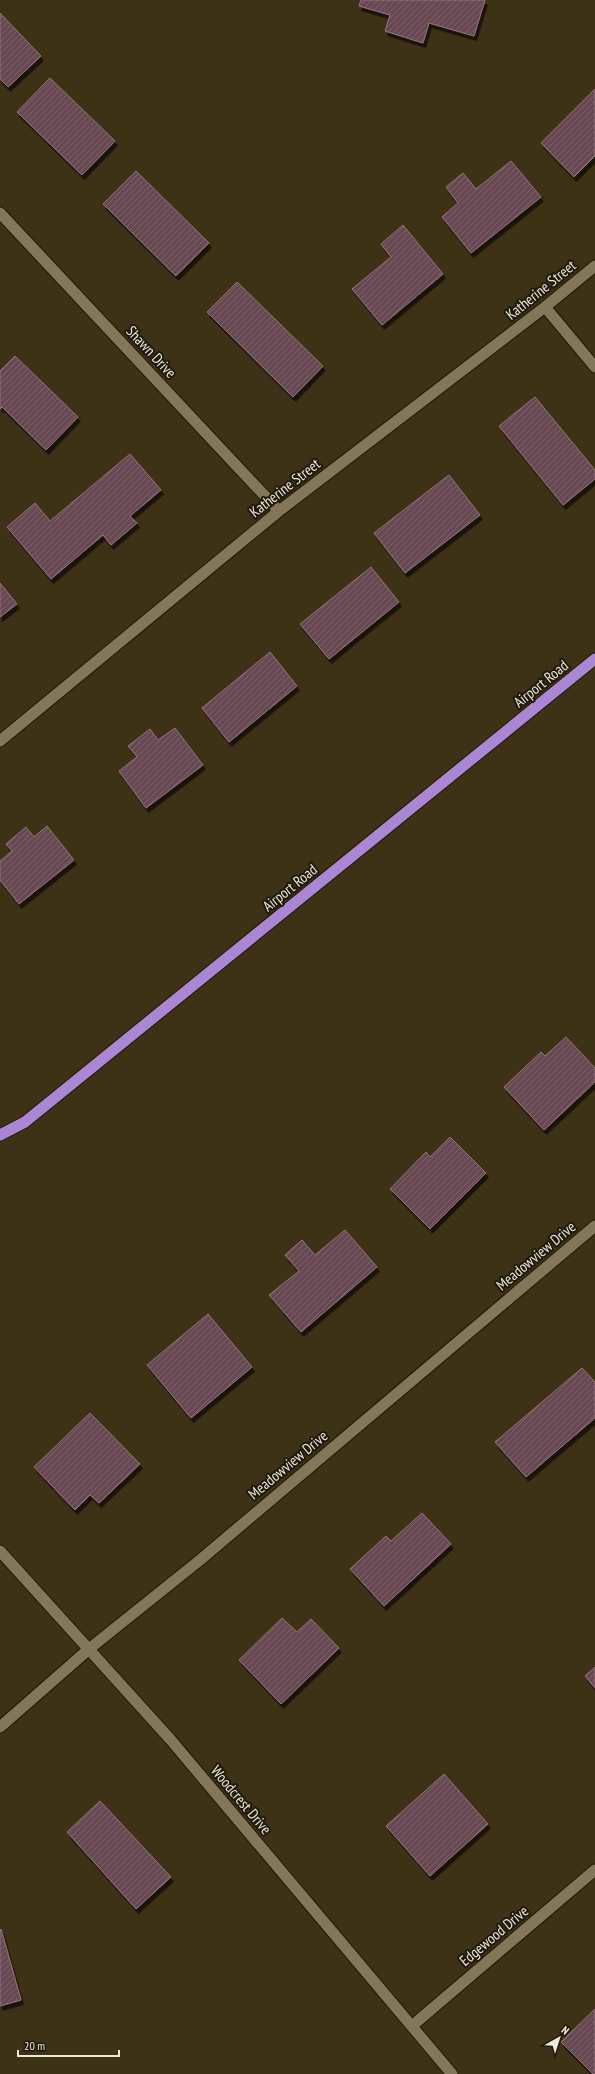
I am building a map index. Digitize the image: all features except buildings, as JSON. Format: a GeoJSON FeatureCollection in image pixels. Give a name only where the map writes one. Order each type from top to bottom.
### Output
{"type":"FeatureCollection","features":[{"type":"Feature","properties":{"kind":"highway","name":"Airport Road"},"geometry":{"type":"LineString","coordinates":[[0,1135],[25,1122],[595,659]]}},
{"type":"Feature","properties":{"kind":"street","name":"Shawn Drive"},"geometry":{"type":"LineString","coordinates":[[0,213],[279,511]]}},
{"type":"Feature","properties":{"kind":"street","name":"Katherine Street"},"geometry":{"type":"LineString","coordinates":[[0,741],[279,511],[545,307],[595,266]]}},
{"type":"Feature","properties":{"kind":"street"},"geometry":{"type":"LineString","coordinates":[[545,307],[595,367]]}},
{"type":"Feature","properties":{"kind":"street","name":"Meadowview Drive"},"geometry":{"type":"LineString","coordinates":[[0,1727],[89,1649],[212,1550],[595,1226]]}},
{"type":"Feature","properties":{"kind":"street","name":"Woodcrest Drive"},"geometry":{"type":"LineString","coordinates":[[0,1551],[170,1739],[413,2025],[452,2074]]}},
{"type":"Feature","properties":{"kind":"street","name":"Edgewood Drive"},"geometry":{"type":"LineString","coordinates":[[413,2025],[595,1870]]}}]}
